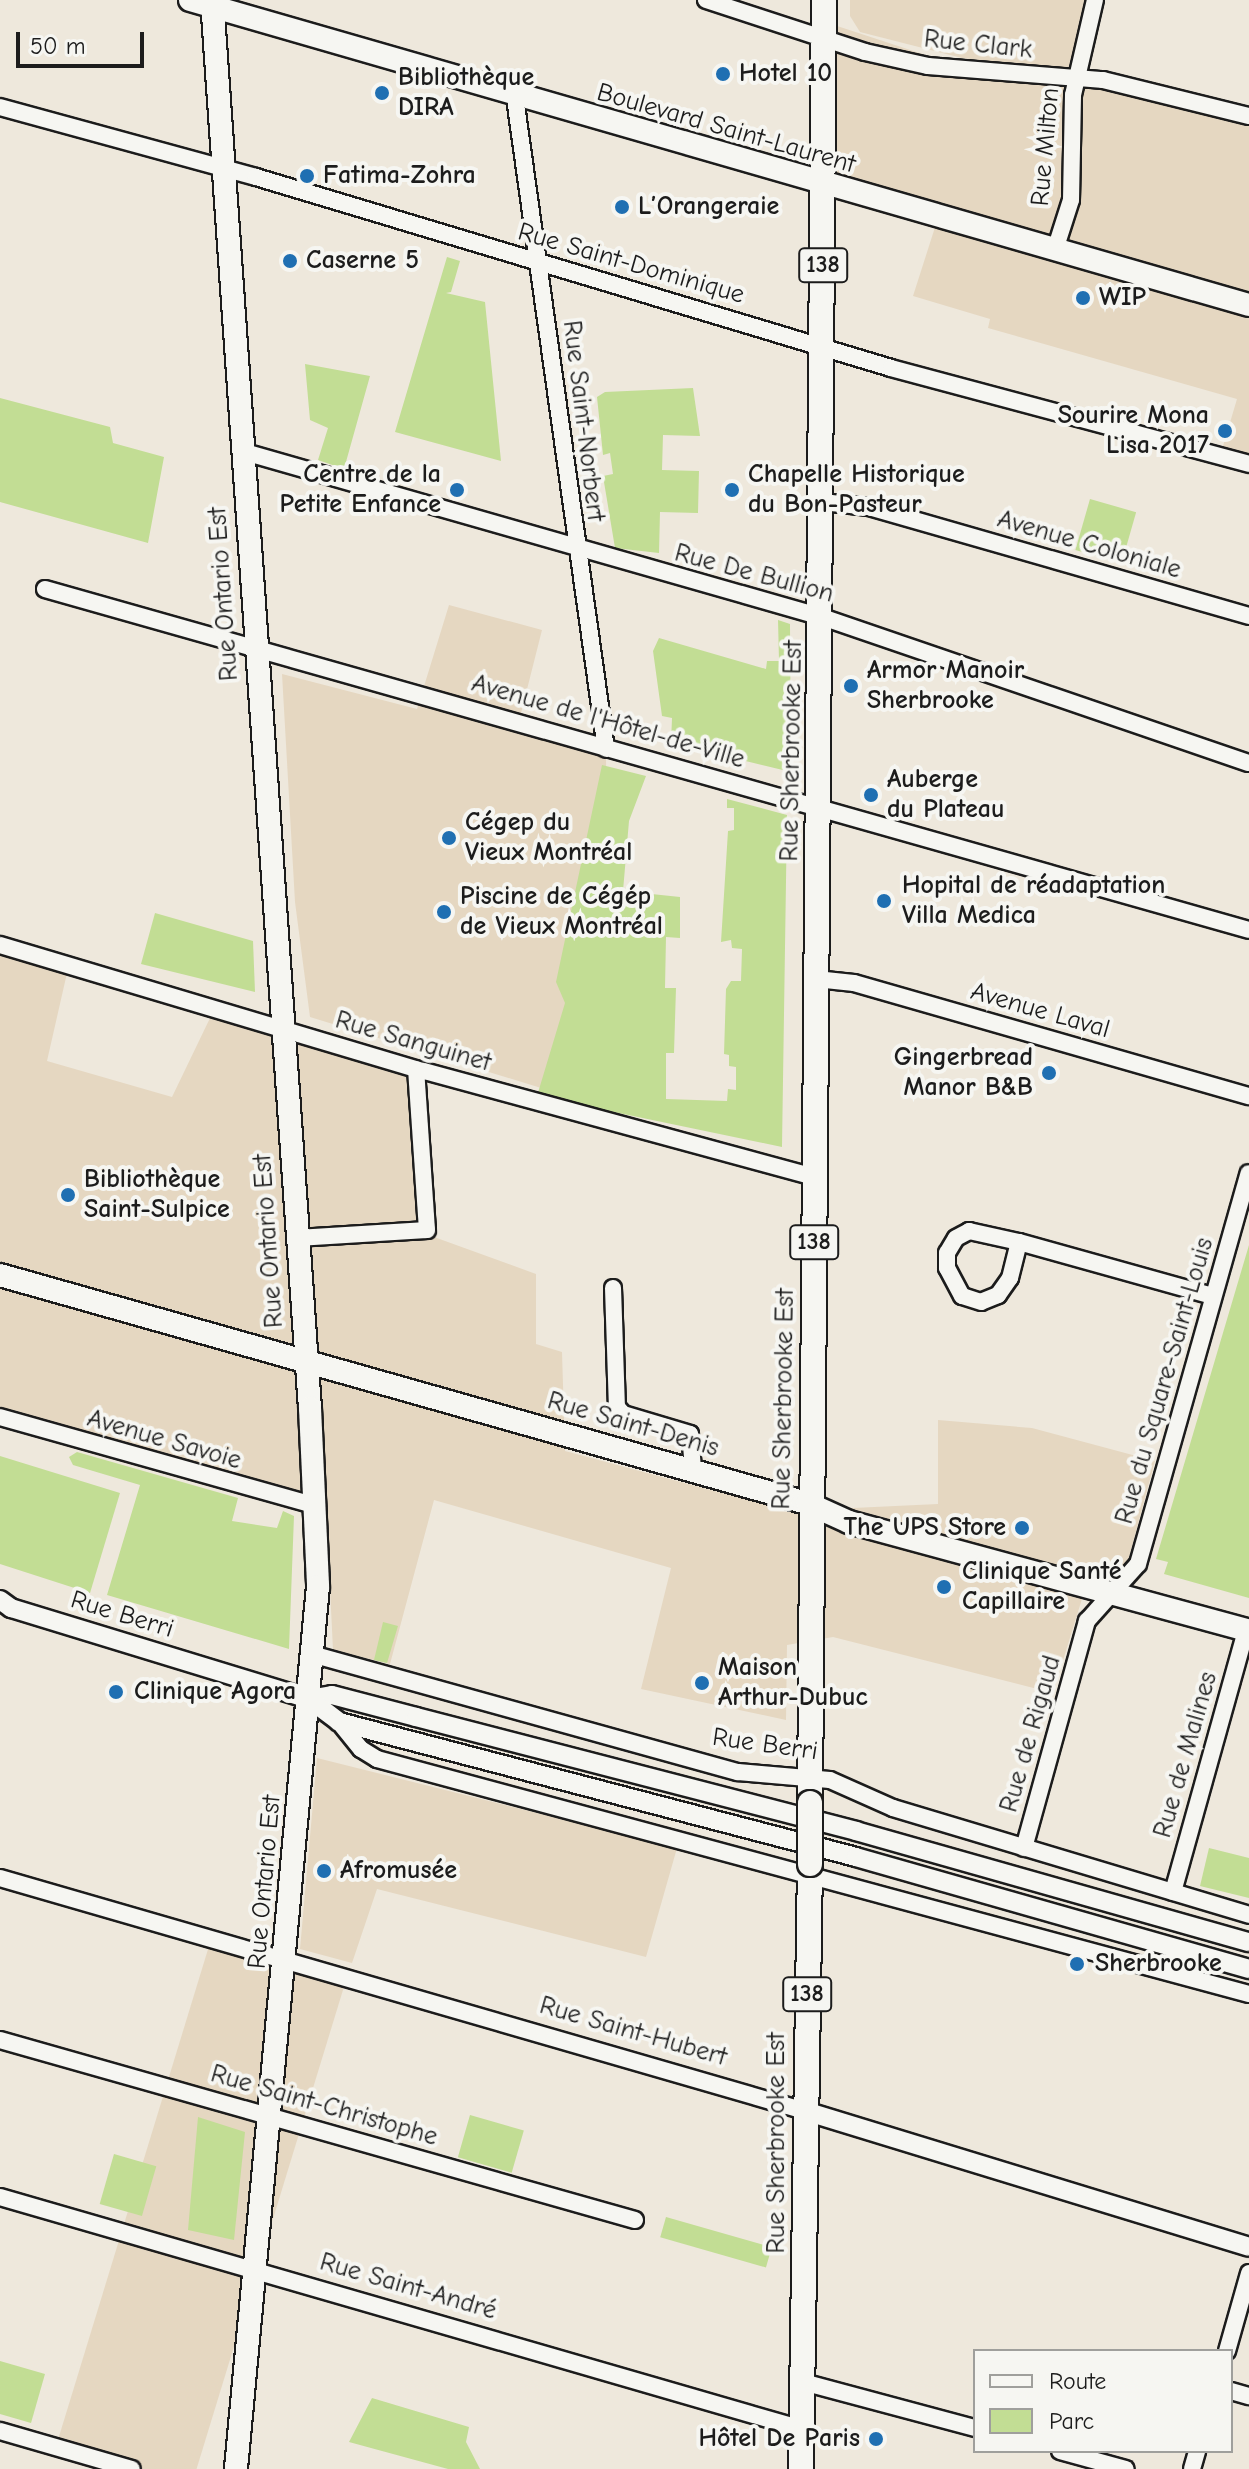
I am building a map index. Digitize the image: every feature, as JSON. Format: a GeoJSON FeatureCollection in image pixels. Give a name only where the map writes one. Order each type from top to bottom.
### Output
{"type":"FeatureCollection","features":[{"type":"Feature","properties":{"kind":"main road","name":"138"},"geometry":{"type":"LineString","coordinates":[[823,185],[824,0]]}},
{"type":"Feature","properties":{"kind":"main road","name":"Boulevard Saint-Laurent"},"geometry":{"type":"LineString","coordinates":[[204,2],[515,98],[1249,305]]}},
{"type":"Feature","properties":{"kind":"main road","name":"Rue Ontario Est"},"geometry":{"type":"LineString","coordinates":[[204,2],[221,170],[316,1506],[315,1655],[236,2469]]}},
{"type":"Feature","properties":{"kind":"main road","name":"Rue Sherbrooke Est"},"geometry":{"type":"LineString","coordinates":[[801,2469],[822,617],[823,185]]}},
{"type":"Feature","properties":{"kind":"main road","name":"Rue Saint-Denis"},"geometry":{"type":"LineString","coordinates":[[0,1275],[811,1504],[849,1522],[1247,1631]]}},
{"type":"Feature","properties":{"kind":"street","name":"Rue Clark"},"geometry":{"type":"LineString","coordinates":[[706,0],[928,66],[1076,78],[1249,116]]}},
{"type":"Feature","properties":{"kind":"street","name":"Rue Milton"},"geometry":{"type":"LineString","coordinates":[[1055,250],[1071,200],[1076,78],[1095,0]]}},
{"type":"Feature","properties":{"kind":"street","name":"Rue Saint-Norbert"},"geometry":{"type":"LineString","coordinates":[[515,98],[606,749]]}},
{"type":"Feature","properties":{"kind":"street","name":"Rue Saint-Dominique"},"geometry":{"type":"LineString","coordinates":[[0,107],[823,346],[1249,464]]}},
{"type":"Feature","properties":{"kind":"street","name":"Rue De Bullion"},"geometry":{"type":"LineString","coordinates":[[241,451],[576,550],[822,617],[1249,763]]}},
{"type":"Feature","properties":{"kind":"street","name":"Avenue Coloniale"},"geometry":{"type":"LineString","coordinates":[[822,502],[869,507],[1249,616]]}},
{"type":"Feature","properties":{"kind":"street","name":"Avenue de l'Hôtel-de-Ville"},"geometry":{"type":"LineString","coordinates":[[45,589],[606,749],[819,805],[1249,930]]}},
{"type":"Feature","properties":{"kind":"street","name":"Rue Sanguinet"},"geometry":{"type":"LineString","coordinates":[[0,945],[282,1026],[416,1069],[815,1177]]}},
{"type":"Feature","properties":{"kind":"street","name":"Avenue Laval"},"geometry":{"type":"LineString","coordinates":[[816,979],[939,1007],[1249,1096]]}},
{"type":"Feature","properties":{"kind":"street"},"geometry":{"type":"LineString","coordinates":[[297,1238],[427,1230],[416,1069]]}},
{"type":"Feature","properties":{"kind":"street","name":"Rue du Square-Saint-Louis"},"geometry":{"type":"LineString","coordinates":[[1111,1593],[1138,1564],[1249,1173]]}},
{"type":"Feature","properties":{"kind":"street"},"geometry":{"type":"LineString","coordinates":[[1019,1242],[1010,1278],[998,1295],[981,1302],[962,1296],[951,1283],[947,1253],[956,1238],[969,1231],[1019,1242],[1213,1296]]}},
{"type":"Feature","properties":{"kind":"street"},"geometry":{"type":"LineString","coordinates":[[613,1288],[617,1407],[626,1415],[690,1434],[693,1472]]}},
{"type":"Feature","properties":{"kind":"street","name":"Avenue Savoie"},"geometry":{"type":"LineString","coordinates":[[0,1417],[316,1506]]}},
{"type":"Feature","properties":{"kind":"street","name":"Rue de Rigaud"},"geometry":{"type":"LineString","coordinates":[[1024,1848],[1087,1621],[1111,1593]]}},
{"type":"Feature","properties":{"kind":"street","name":"Rue Berri"},"geometry":{"type":"LineString","coordinates":[[4,1606],[309,1699],[339,1722],[361,1749],[377,1759],[809,1871],[1249,1994]]}},
{"type":"Feature","properties":{"kind":"street","name":"Rue de Malines"},"geometry":{"type":"LineString","coordinates":[[1173,1892],[1247,1631]]}},
{"type":"Feature","properties":{"kind":"street","name":"Rue Berri"},"geometry":{"type":"LineString","coordinates":[[315,1655],[738,1772],[810,1776],[1024,1848],[1249,1915]]}},
{"type":"Feature","properties":{"kind":"street","name":"Rue Berri"},"geometry":{"type":"LineString","coordinates":[[309,1699],[332,1695],[856,1831],[1249,1942]]}},
{"type":"Feature","properties":{"kind":"street","name":"Rue Berri"},"geometry":{"type":"LineString","coordinates":[[339,1722],[816,1846],[1249,1969]]}},
{"type":"Feature","properties":{"kind":"street","name":"Rue Saint-Hubert"},"geometry":{"type":"LineString","coordinates":[[0,1878],[805,2111],[1249,2247]]}},
{"type":"Feature","properties":{"kind":"street","name":"Rue Saint-Christophe"},"geometry":{"type":"LineString","coordinates":[[0,2040],[635,2220]]}},
{"type":"Feature","properties":{"kind":"street","name":"Rue Saint-André"},"geometry":{"type":"LineString","coordinates":[[0,2197],[802,2429]]}},
{"type":"Feature","properties":{"kind":"street"},"geometry":{"type":"LineString","coordinates":[[1228,2349],[1249,2273]]}},
{"type":"Feature","properties":{"kind":"street"},"geometry":{"type":"LineString","coordinates":[[803,2382],[973,2427]]}},
{"type":"Feature","properties":{"kind":"street"},"geometry":{"type":"LineString","coordinates":[[0,2431],[132,2469]]}},
{"type":"Feature","properties":{"kind":"street"},"geometry":{"type":"LineString","coordinates":[[1067,2453],[1126,2469]]}},
{"type":"Feature","properties":{"kind":"shaded area"},"geometry":{"type":"Polygon","coordinates":[[[850,0],[1087,0],[1072,72],[962,58],[860,32],[850,16],[850,0]]]}},
{"type":"Feature","properties":{"kind":"shaded area"},"geometry":{"type":"Polygon","coordinates":[[[828,23],[956,65],[1249,113],[1249,454],[1223,446],[1237,399],[988,328],[990,319],[913,296],[937,221],[830,193],[828,23]]]}},
{"type":"Feature","properties":{"kind":"shaded area","name":"Cégep du Vieux Montréal"},"geometry":{"type":"Polygon","coordinates":[[[449,605],[542,630],[518,725],[606,749],[607,917],[567,1096],[310,1017],[295,902],[282,674],[417,709],[449,605]]]}},
{"type":"Feature","properties":{"kind":"shaded area"},"geometry":{"type":"Polygon","coordinates":[[[0,955],[67,973],[47,1061],[172,1097],[211,1016],[410,1074],[423,1233],[536,1274],[536,1344],[562,1352],[565,1451],[789,1511],[938,1504],[938,1420],[1032,1428],[1155,1461],[1125,1572],[1093,1563],[1053,1693],[833,1637],[787,1645],[786,1720],[641,1689],[671,1568],[434,1500],[390,1664],[333,1650],[326,1505],[0,1407],[0,955]]]}},
{"type":"Feature","properties":{"kind":"shaded area"},"geometry":{"type":"Polygon","coordinates":[[[317,1758],[677,1848],[646,1957],[377,1889],[352,1963],[300,1949],[317,1758]]]}},
{"type":"Feature","properties":{"kind":"shaded area"},"geometry":{"type":"Polygon","coordinates":[[[209,1946],[344,1987],[197,2469],[127,2469],[56,2447],[209,1946]]]}},
{"type":"Feature","properties":{"kind":"green space"},"geometry":{"type":"Polygon","coordinates":[[[447,257],[460,261],[451,292],[446,293],[485,302],[501,461],[395,432],[447,257]]]}},
{"type":"Feature","properties":{"kind":"green space"},"geometry":{"type":"Polygon","coordinates":[[[305,364],[370,376],[344,469],[318,460],[328,428],[310,420],[305,364]]]}},
{"type":"Feature","properties":{"kind":"green space"},"geometry":{"type":"Polygon","coordinates":[[[693,388],[700,436],[663,435],[662,470],[699,471],[698,513],[660,512],[659,553],[615,548],[603,476],[613,474],[610,453],[603,455],[597,397],[605,392],[693,388]]]}},
{"type":"Feature","properties":{"kind":"green space"},"geometry":{"type":"Polygon","coordinates":[[[0,398],[110,427],[113,443],[164,457],[148,543],[0,502],[0,398]]]}},
{"type":"Feature","properties":{"kind":"green space"},"geometry":{"type":"Polygon","coordinates":[[[1090,499],[1136,512],[1122,563],[1075,550],[1090,499]]]}},
{"type":"Feature","properties":{"kind":"green space"},"geometry":{"type":"Polygon","coordinates":[[[778,620],[790,624],[791,772],[671,743],[672,718],[662,716],[653,651],[659,638],[766,669],[767,661],[779,661],[778,620]]]}},
{"type":"Feature","properties":{"kind":"green space"},"geometry":{"type":"Polygon","coordinates":[[[602,765],[646,776],[629,821],[623,891],[680,897],[680,938],[666,937],[665,988],[676,988],[674,1053],[666,1053],[666,1099],[727,1101],[728,1089],[736,1090],[736,1067],[729,1066],[729,1055],[724,1054],[726,989],[731,981],[741,981],[742,949],[732,948],[731,940],[721,942],[728,831],[734,830],[734,808],[727,808],[727,799],[787,815],[782,1147],[537,1096],[565,1003],[556,982],[602,765]]]}},
{"type":"Feature","properties":{"kind":"green space"},"geometry":{"type":"Polygon","coordinates":[[[155,913],[253,941],[255,992],[141,964],[155,913]]]}},
{"type":"Feature","properties":{"kind":"green space"},"geometry":{"type":"Polygon","coordinates":[[[1249,1245],[1249,1598],[1164,1574],[1168,1562],[1156,1559],[1249,1245]]]}},
{"type":"Feature","properties":{"kind":"green space"},"geometry":{"type":"Polygon","coordinates":[[[77,1452],[238,1498],[232,1521],[277,1528],[283,1511],[294,1516],[289,1649],[107,1595],[140,1485],[73,1465],[69,1457],[77,1452]]]}},
{"type":"Feature","properties":{"kind":"green space"},"geometry":{"type":"Polygon","coordinates":[[[0,1456],[120,1493],[90,1593],[0,1564],[0,1456]]]}},
{"type":"Feature","properties":{"kind":"green space"},"geometry":{"type":"Polygon","coordinates":[[[383,1622],[398,1626],[387,1663],[374,1660],[383,1622]]]}},
{"type":"Feature","properties":{"kind":"green space"},"geometry":{"type":"Polygon","coordinates":[[[1209,1848],[1249,1858],[1249,1898],[1200,1886],[1209,1848]]]}},
{"type":"Feature","properties":{"kind":"green space"},"geometry":{"type":"Polygon","coordinates":[[[470,2115],[524,2130],[512,2173],[458,2157],[470,2115]]]}},
{"type":"Feature","properties":{"kind":"green space"},"geometry":{"type":"Polygon","coordinates":[[[198,2117],[245,2132],[234,2240],[188,2230],[198,2117]]]}},
{"type":"Feature","properties":{"kind":"green space"},"geometry":{"type":"Polygon","coordinates":[[[114,2154],[156,2166],[142,2216],[100,2204],[114,2154]]]}},
{"type":"Feature","properties":{"kind":"green space"},"geometry":{"type":"Polygon","coordinates":[[[666,2217],[772,2247],[766,2268],[660,2237],[666,2217]]]}},
{"type":"Feature","properties":{"kind":"green space"},"geometry":{"type":"Polygon","coordinates":[[[0,2361],[45,2374],[31,2423],[0,2414],[0,2361]]]}},
{"type":"Feature","properties":{"kind":"green space"},"geometry":{"type":"Polygon","coordinates":[[[372,2398],[469,2427],[466,2442],[480,2469],[448,2469],[349,2442],[372,2398]]]}},
{"type":"Feature","properties":{"kind":"place","name":"Hotel 10"},"geometry":{"type":"Point","coordinates":[723,74]}},
{"type":"Feature","properties":{"kind":"place","name":"Bibliothèque DIRA"},"geometry":{"type":"Point","coordinates":[382,93]}},
{"type":"Feature","properties":{"kind":"place","name":"Fatima-Zohra"},"geometry":{"type":"Point","coordinates":[307,176]}},
{"type":"Feature","properties":{"kind":"place","name":"L’Orangeraie"},"geometry":{"type":"Point","coordinates":[622,207]}},
{"type":"Feature","properties":{"kind":"place","name":"Caserne 5"},"geometry":{"type":"Point","coordinates":[290,261]}},
{"type":"Feature","properties":{"kind":"place","name":"WIP"},"geometry":{"type":"Point","coordinates":[1083,298]}},
{"type":"Feature","properties":{"kind":"place","name":"Sourire Mona Lisa 2017"},"geometry":{"type":"Point","coordinates":[1225,431]}},
{"type":"Feature","properties":{"kind":"place","name":"Centre de la Petite Enfance"},"geometry":{"type":"Point","coordinates":[457,490]}},
{"type":"Feature","properties":{"kind":"place","name":"Chapelle Historique du Bon-Pasteur"},"geometry":{"type":"Point","coordinates":[732,490]}},
{"type":"Feature","properties":{"kind":"place","name":"Armor Manoir Sherbrooke"},"geometry":{"type":"Point","coordinates":[851,686]}},
{"type":"Feature","properties":{"kind":"place","name":"Auberge du Plateau"},"geometry":{"type":"Point","coordinates":[871,795]}},
{"type":"Feature","properties":{"kind":"place","name":"Cégep du Vieux Montréal"},"geometry":{"type":"Point","coordinates":[449,838]}},
{"type":"Feature","properties":{"kind":"place","name":"Hopital de réadaptation Villa Medica"},"geometry":{"type":"Point","coordinates":[884,901]}},
{"type":"Feature","properties":{"kind":"place","name":"Piscine de Cégép de Vieux Montréal"},"geometry":{"type":"Point","coordinates":[444,912]}},
{"type":"Feature","properties":{"kind":"place","name":"Gingerbread Manor B&B"},"geometry":{"type":"Point","coordinates":[1049,1073]}},
{"type":"Feature","properties":{"kind":"place","name":"Bibliothèque Saint-Sulpice"},"geometry":{"type":"Point","coordinates":[68,1195]}},
{"type":"Feature","properties":{"kind":"place","name":"The UPS Store"},"geometry":{"type":"Point","coordinates":[1022,1528]}},
{"type":"Feature","properties":{"kind":"place","name":"Clinique Santé Capillaire"},"geometry":{"type":"Point","coordinates":[944,1587]}},
{"type":"Feature","properties":{"kind":"place","name":"Maison Arthur-Dubuc"},"geometry":{"type":"Point","coordinates":[702,1683]}},
{"type":"Feature","properties":{"kind":"place","name":"Clinique Agora"},"geometry":{"type":"Point","coordinates":[116,1692]}},
{"type":"Feature","properties":{"kind":"place","name":"Afromusée"},"geometry":{"type":"Point","coordinates":[324,1871]}},
{"type":"Feature","properties":{"kind":"place","name":"Sherbrooke"},"geometry":{"type":"Point","coordinates":[1077,1964]}},
{"type":"Feature","properties":{"kind":"place","name":"Hôtel De Paris"},"geometry":{"type":"Point","coordinates":[876,2439]}}]}
